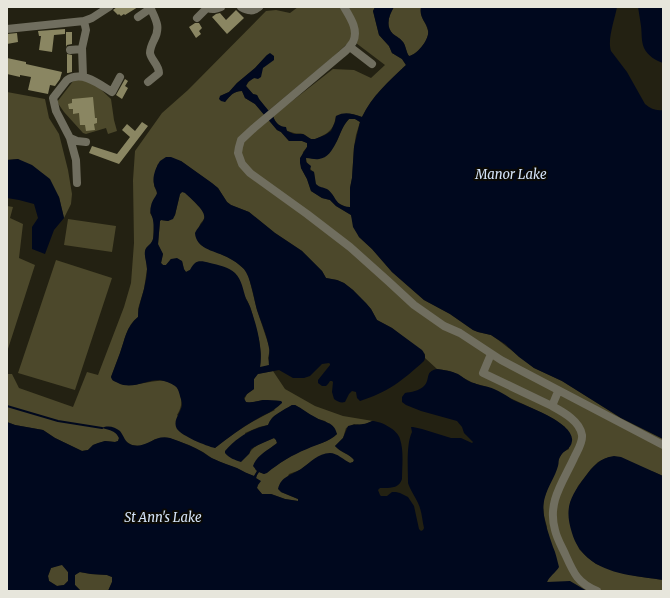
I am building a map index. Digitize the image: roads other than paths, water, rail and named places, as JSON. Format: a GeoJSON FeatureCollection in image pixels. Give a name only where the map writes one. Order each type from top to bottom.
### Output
{"type":"FeatureCollection","features":[{"type":"Feature","properties":{"kind":"street"},"geometry":{"type":"LineString","coordinates":[[7,29],[84,21],[92,18],[99,10],[109,7]]}},
{"type":"Feature","properties":{"kind":"street"},"geometry":{"type":"LineString","coordinates":[[197,18],[207,8],[211,10],[222,7]]}},
{"type":"Feature","properties":{"kind":"street"},"geometry":{"type":"LineString","coordinates":[[241,7],[248,11],[255,10],[259,7]]}},
{"type":"Feature","properties":{"kind":"street"},"geometry":{"type":"LineString","coordinates":[[344,7],[353,23],[355,36],[353,42],[342,54],[241,140],[238,153],[242,164],[250,173],[350,247],[414,305],[444,326],[460,333],[501,360],[663,446]]}},
{"type":"Feature","properties":{"kind":"street"},"geometry":{"type":"LineString","coordinates":[[138,16],[150,8],[155,17],[158,29],[150,47],[150,52],[159,73],[148,82]]}},
{"type":"Feature","properties":{"kind":"street"},"geometry":{"type":"LineString","coordinates":[[82,78],[82,49],[86,30],[84,21]]}},
{"type":"Feature","properties":{"kind":"street"},"geometry":{"type":"LineString","coordinates":[[350,46],[372,64]]}},
{"type":"Feature","properties":{"kind":"street"},"geometry":{"type":"LineString","coordinates":[[70,50],[82,49]]}},
{"type":"Feature","properties":{"kind":"street"},"geometry":{"type":"LineString","coordinates":[[77,184],[76,160],[70,138],[56,111],[53,98],[70,78],[82,78],[112,92],[120,77]]}},
{"type":"Feature","properties":{"kind":"street"},"geometry":{"type":"LineString","coordinates":[[70,138],[77,141],[86,142]]}},
{"type":"Feature","properties":{"kind":"street"},"geometry":{"type":"LineString","coordinates":[[491,354],[483,374],[562,411],[580,428],[582,435],[581,442],[560,485],[554,500],[552,513],[555,530],[577,578],[582,584],[597,591]]}},
{"type":"Feature","properties":{"kind":"street"},"geometry":{"type":"LineString","coordinates":[[552,406],[557,394]]}},
{"type":"Feature","properties":{"kind":"water","name":"Manor Lake"},"geometry":{"type":"Polygon","coordinates":[[[375,7],[394,7],[389,17],[389,28],[393,34],[403,42],[409,56],[419,50],[425,42],[428,34],[427,27],[421,14],[421,7],[617,7],[610,41],[611,51],[627,72],[645,104],[654,109],[663,110],[663,439],[621,418],[562,381],[534,368],[505,344],[491,335],[473,330],[450,314],[424,300],[392,272],[372,249],[359,237],[353,227],[351,215],[336,206],[330,200],[322,198],[311,191],[300,163],[300,158],[307,147],[307,143],[302,141],[289,141],[281,132],[277,130],[255,104],[245,98],[242,91],[234,93],[225,102],[219,99],[220,96],[229,92],[270,53],[274,56],[274,60],[263,68],[261,77],[258,79],[254,78],[248,82],[246,86],[253,94],[257,95],[273,116],[276,123],[286,127],[287,131],[294,134],[303,134],[311,139],[315,139],[331,131],[336,116],[340,114],[346,113],[362,117],[371,102],[387,83],[406,65],[402,59],[392,53],[389,46],[379,35],[373,11],[375,7]],[[349,119],[345,124],[333,148],[325,157],[317,159],[306,158],[306,162],[311,166],[310,170],[314,172],[316,184],[327,189],[338,203],[350,207],[350,188],[354,147],[360,122],[355,119],[349,119]]]}},
{"type":"Feature","properties":{"kind":"water"},"geometry":{"type":"Polygon","coordinates":[[[638,7],[663,7],[663,63],[652,57],[644,48],[638,7]]]}},
{"type":"Feature","properties":{"kind":"water"},"geometry":{"type":"Polygon","coordinates":[[[166,157],[171,157],[181,161],[218,188],[227,202],[231,205],[249,212],[275,233],[302,251],[322,271],[326,278],[344,283],[366,303],[377,320],[392,328],[422,350],[425,356],[424,361],[387,390],[360,401],[357,398],[356,392],[352,391],[345,402],[338,402],[334,399],[332,392],[332,381],[330,381],[326,386],[322,386],[318,383],[318,380],[330,365],[329,363],[322,364],[310,376],[304,378],[293,378],[279,370],[258,374],[254,379],[254,389],[244,398],[246,402],[263,400],[281,401],[282,403],[275,409],[245,426],[215,448],[194,440],[180,432],[177,429],[176,423],[182,404],[178,390],[175,386],[160,380],[133,385],[123,385],[113,381],[111,377],[128,329],[138,317],[147,275],[145,251],[152,241],[154,230],[150,208],[157,193],[154,185],[154,175],[160,161],[166,157]],[[182,192],[180,194],[173,219],[168,221],[160,221],[158,244],[163,254],[161,263],[166,265],[171,259],[177,258],[182,261],[186,272],[190,270],[194,264],[203,261],[223,266],[235,273],[241,282],[259,338],[261,353],[260,367],[269,365],[268,343],[246,273],[242,267],[234,261],[207,249],[199,243],[195,233],[204,219],[203,212],[185,193],[182,192]]]}},
{"type":"Feature","properties":{"kind":"water"},"geometry":{"type":"Polygon","coordinates":[[[18,159],[32,165],[50,179],[59,197],[64,218],[54,230],[45,254],[32,249],[32,227],[38,218],[34,204],[7,198],[7,160],[18,159]]]}},
{"type":"Feature","properties":{"kind":"water","name":"St Ann's Lake"},"geometry":{"type":"Polygon","coordinates":[[[437,369],[453,372],[470,382],[497,390],[513,400],[548,416],[566,428],[571,434],[571,444],[559,458],[557,470],[546,493],[543,509],[545,522],[559,567],[547,582],[570,581],[587,591],[108,591],[112,582],[112,577],[107,575],[80,572],[75,575],[75,585],[81,591],[7,591],[7,422],[43,430],[55,438],[82,451],[88,450],[93,445],[105,441],[118,441],[119,438],[114,432],[102,428],[107,427],[120,431],[126,441],[137,446],[159,438],[170,438],[191,446],[213,459],[254,476],[257,471],[253,466],[255,462],[277,443],[274,438],[251,449],[249,454],[241,462],[228,456],[225,451],[239,438],[250,431],[268,425],[272,418],[278,413],[292,405],[295,405],[312,416],[331,424],[336,430],[337,434],[327,441],[301,451],[267,473],[264,474],[259,472],[256,478],[261,481],[257,488],[262,494],[271,494],[285,499],[298,501],[298,499],[281,492],[278,489],[282,481],[287,476],[301,469],[318,456],[326,453],[333,453],[350,463],[353,462],[354,460],[352,458],[335,446],[343,438],[348,426],[376,421],[384,424],[396,432],[400,439],[402,454],[401,482],[399,485],[393,487],[380,488],[378,490],[380,495],[387,496],[392,492],[396,492],[408,497],[414,506],[419,529],[421,531],[424,528],[420,509],[408,483],[408,450],[412,432],[411,427],[451,438],[461,438],[472,443],[473,442],[464,433],[462,427],[457,421],[421,411],[402,402],[402,397],[405,393],[412,392],[424,386],[430,372],[437,369]],[[62,565],[51,568],[48,576],[49,581],[57,586],[64,585],[68,581],[68,572],[62,565]]]}},
{"type":"Feature","properties":{"kind":"water"},"geometry":{"type":"Polygon","coordinates":[[[609,457],[621,457],[663,476],[663,580],[624,574],[596,564],[578,547],[573,537],[569,517],[572,497],[594,466],[609,457]]]}},
{"type":"Feature","properties":{"kind":"waterway"},"geometry":{"type":"LineString","coordinates":[[7,406],[58,421],[102,428]]}}]}
